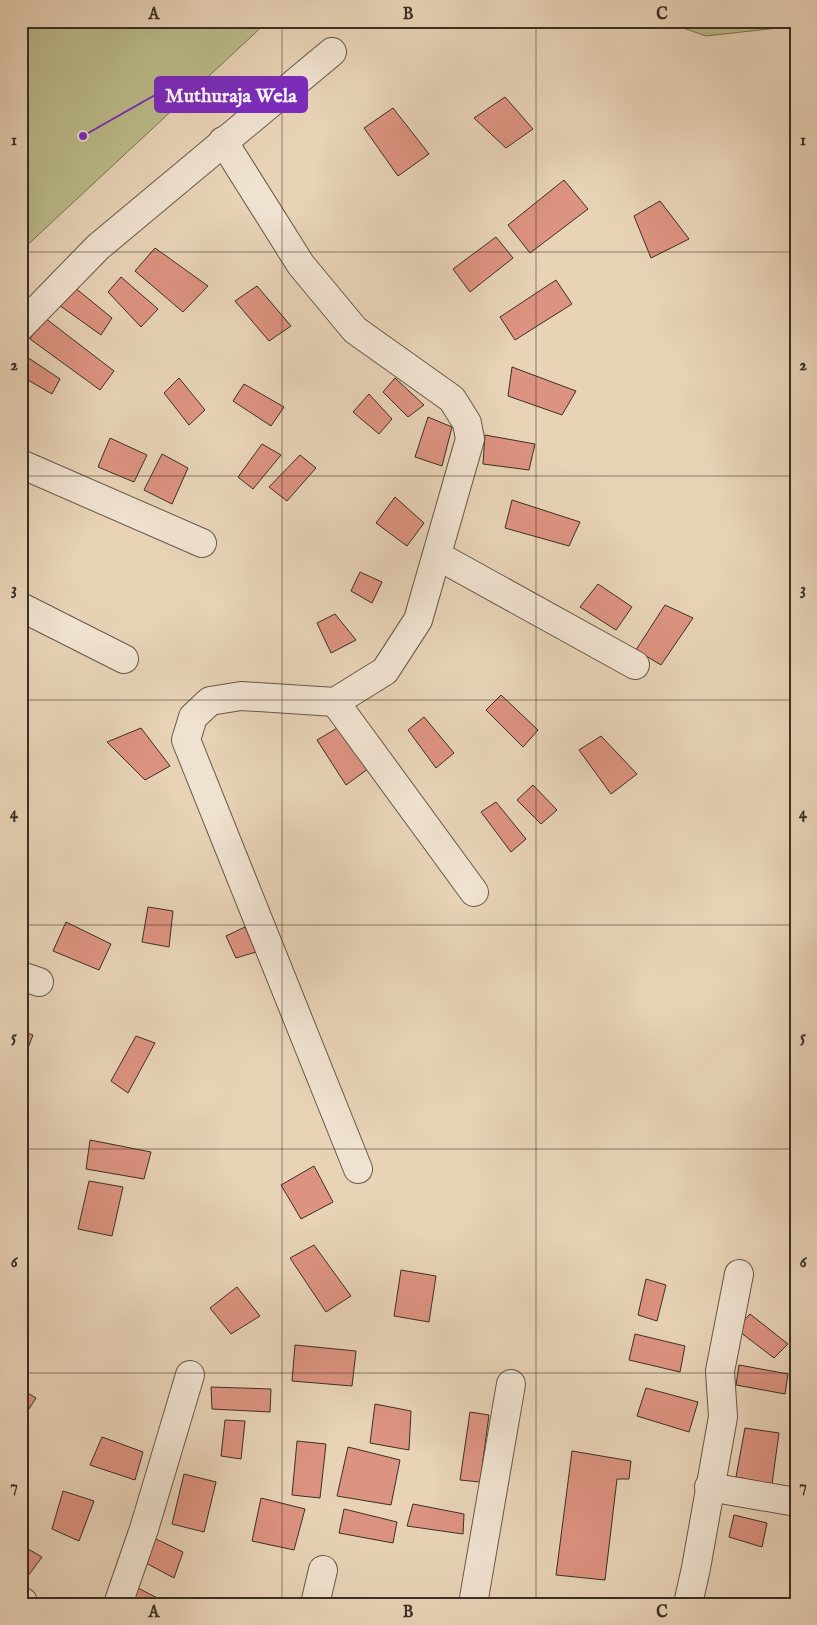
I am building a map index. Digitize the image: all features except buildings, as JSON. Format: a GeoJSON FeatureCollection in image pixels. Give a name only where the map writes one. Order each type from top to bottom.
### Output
{"type":"FeatureCollection","features":[{"type":"Feature","properties":{"kind":"street"},"geometry":{"type":"LineString","coordinates":[[21,326],[98,247],[332,52]]}},
{"type":"Feature","properties":{"kind":"street"},"geometry":{"type":"LineString","coordinates":[[223,141],[301,265],[355,330],[452,399],[467,423],[470,439],[438,556],[418,620],[385,671],[335,702],[241,696],[210,701],[193,717],[186,740],[358,1169]]}},
{"type":"Feature","properties":{"kind":"street"},"geometry":{"type":"LineString","coordinates":[[21,464],[202,543]]}},
{"type":"Feature","properties":{"kind":"street"},"geometry":{"type":"LineString","coordinates":[[438,556],[635,665]]}},
{"type":"Feature","properties":{"kind":"street"},"geometry":{"type":"LineString","coordinates":[[21,607],[124,659]]}},
{"type":"Feature","properties":{"kind":"street"},"geometry":{"type":"LineString","coordinates":[[335,702],[474,892]]}},
{"type":"Feature","properties":{"kind":"street"},"geometry":{"type":"LineString","coordinates":[[688,1604],[723,1417],[720,1371],[739,1274]]}},
{"type":"Feature","properties":{"kind":"street"},"geometry":{"type":"LineString","coordinates":[[118,1604],[144,1529],[190,1375]]}},
{"type":"Feature","properties":{"kind":"street"},"geometry":{"type":"LineString","coordinates":[[473,1604],[511,1384]]}},
{"type":"Feature","properties":{"kind":"street"},"geometry":{"type":"LineString","coordinates":[[709,1486],[796,1502]]}},
{"type":"Feature","properties":{"kind":"street"},"geometry":{"type":"LineString","coordinates":[[314,1604],[323,1570]]}},
{"type":"Feature","properties":{"kind":"green space"},"geometry":{"type":"Polygon","coordinates":[[[21,21],[268,21],[21,251],[21,21]]]}},
{"type":"Feature","properties":{"kind":"green space"},"geometry":{"type":"Polygon","coordinates":[[[663,21],[796,21],[796,26],[706,36],[663,21]]]}},
{"type":"Feature","properties":{"kind":"place","name":"Muthuraja Wela"},"geometry":{"type":"Point","coordinates":[83,136]}}]}
